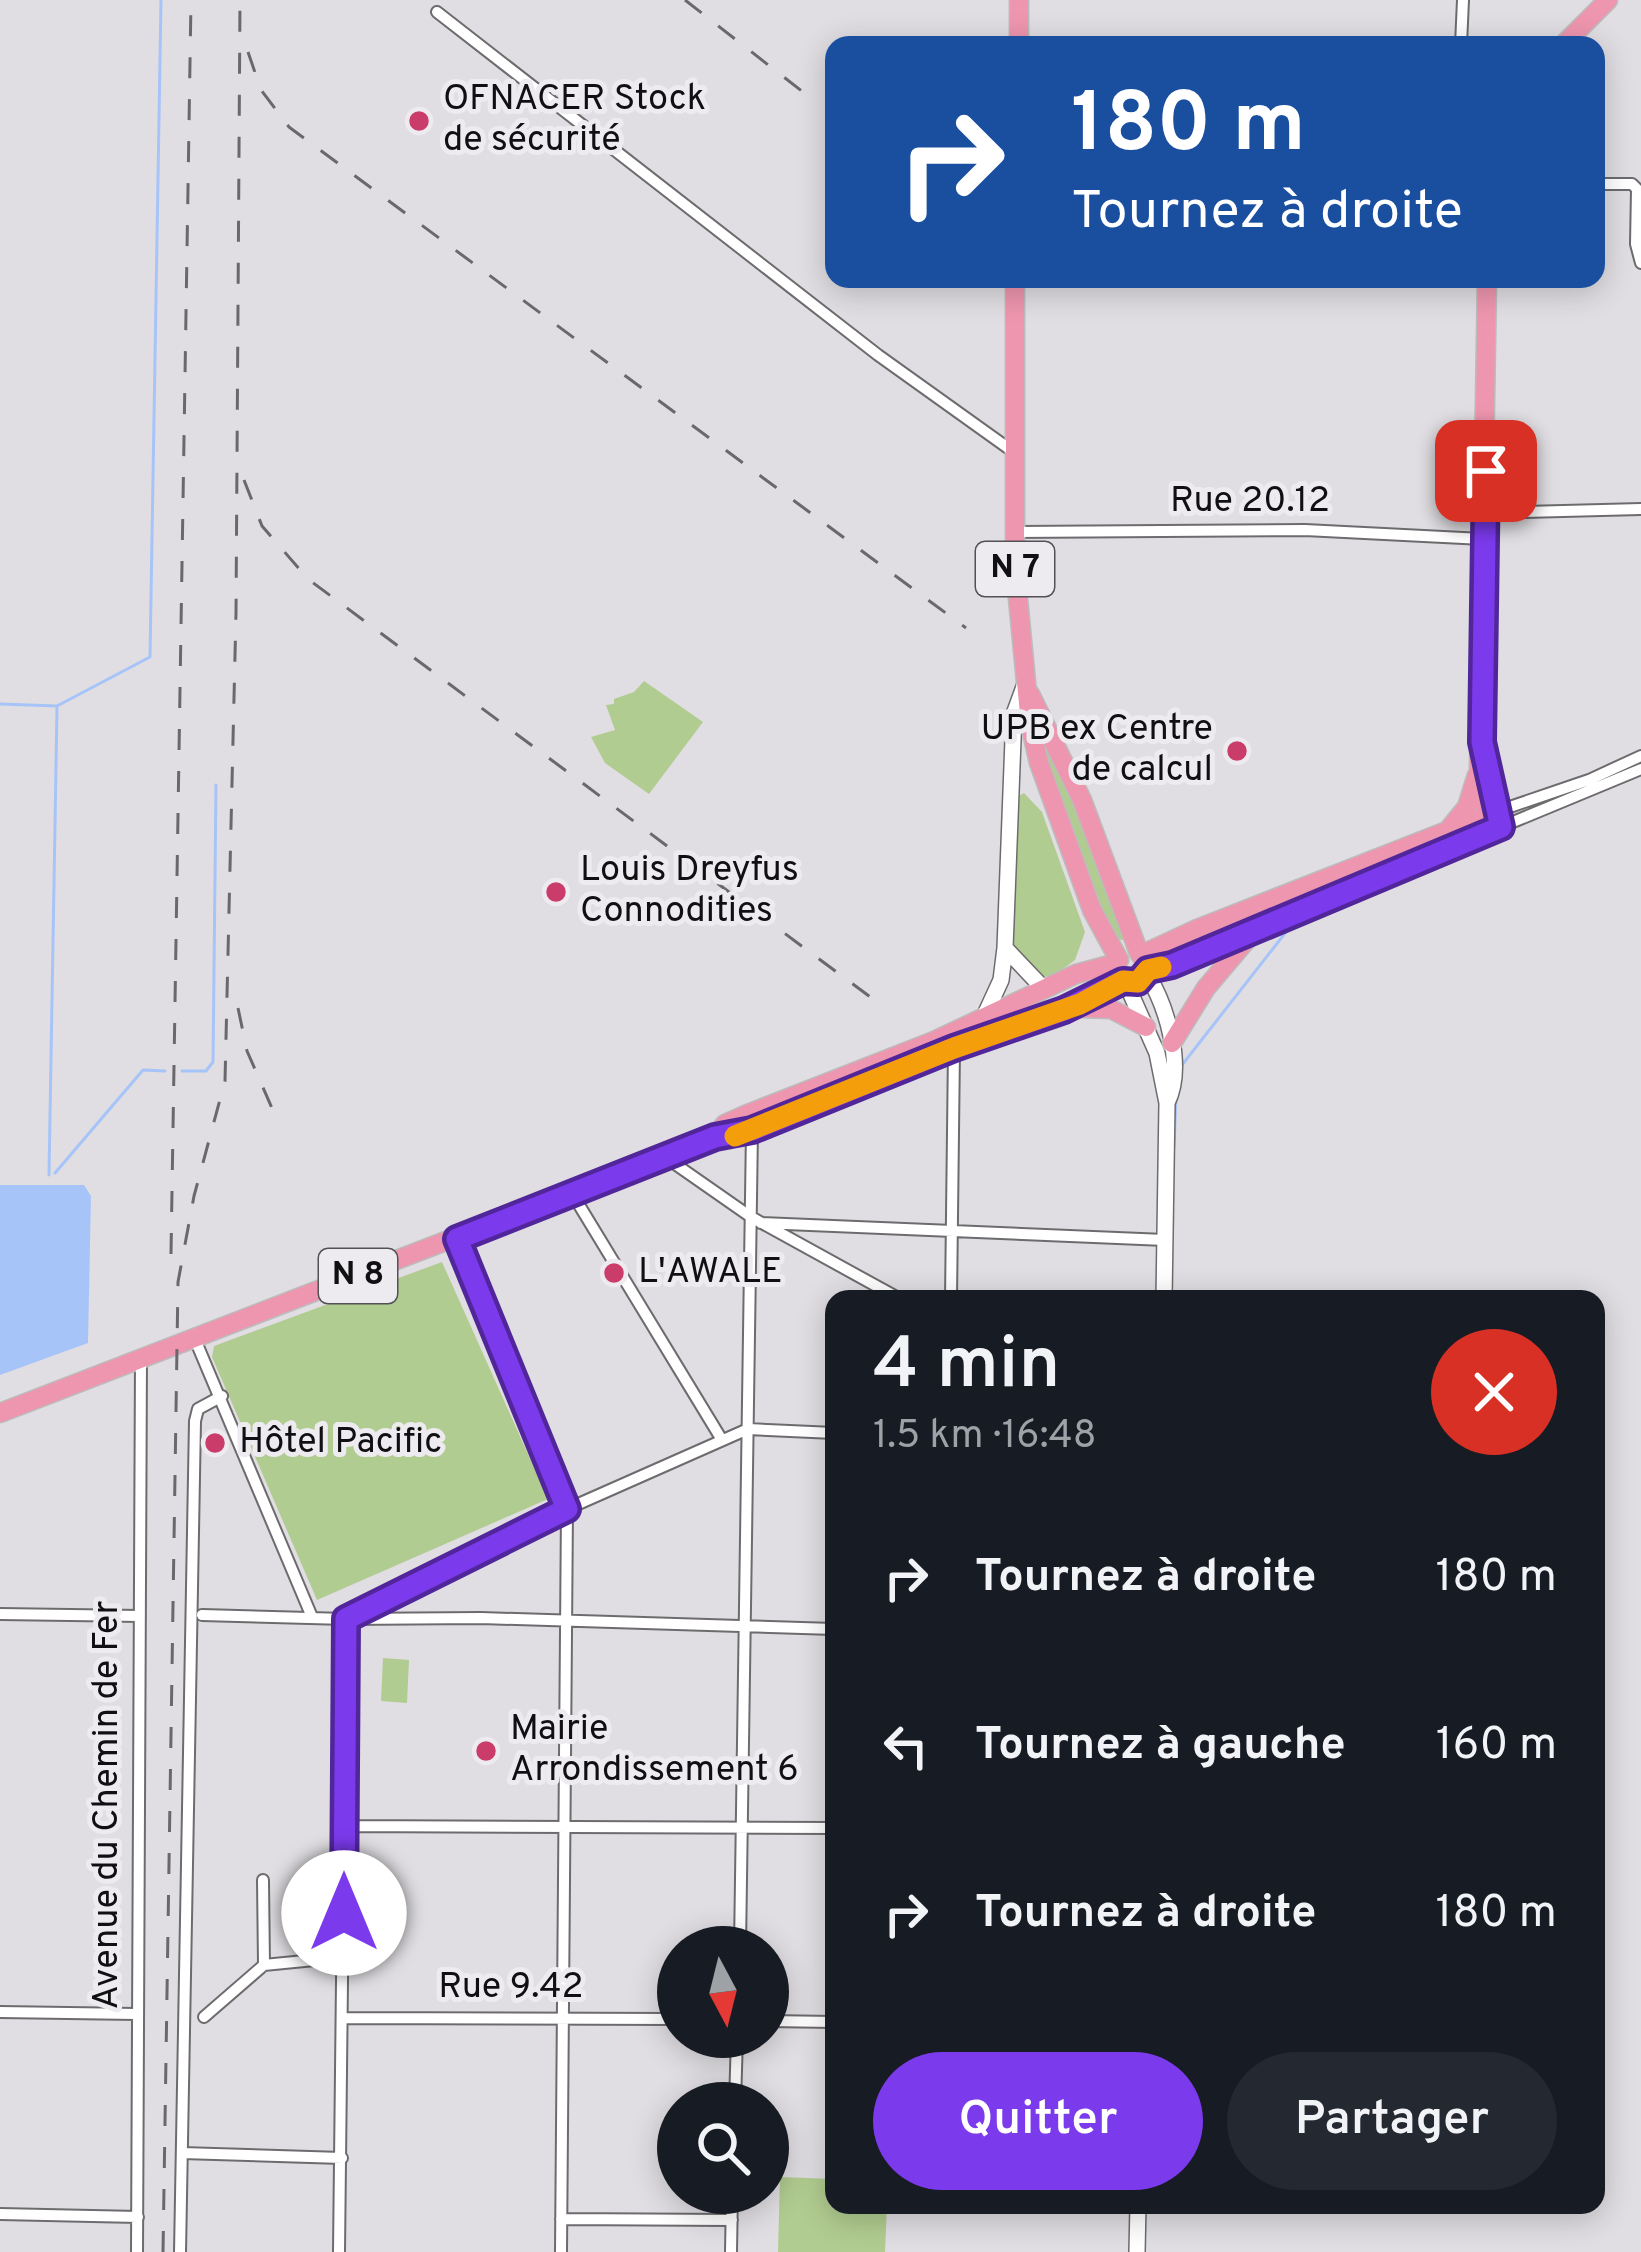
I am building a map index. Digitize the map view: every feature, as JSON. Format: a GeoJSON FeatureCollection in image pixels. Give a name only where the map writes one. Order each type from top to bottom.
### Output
{"type":"FeatureCollection","features":[{"type":"Feature","properties":{"kind":"highway"},"geometry":{"type":"LineString","coordinates":[[1019,0],[1019,36]]}},
{"type":"Feature","properties":{"kind":"highway"},"geometry":{"type":"LineString","coordinates":[[1572,36],[1608,0]]}},
{"type":"Feature","properties":{"kind":"highway","name":"N 7"},"geometry":{"type":"LineString","coordinates":[[1015,288],[1015,567],[1025,684],[1039,764],[1092,910],[1121,971]]}},
{"type":"Feature","properties":{"kind":"highway"},"geometry":{"type":"LineString","coordinates":[[1446,832],[1467,807],[1482,742],[1487,288]]}},
{"type":"Feature","properties":{"kind":"highway","name":"N 7"},"geometry":{"type":"LineString","coordinates":[[1025,684],[1070,771],[1144,963]]}},
{"type":"Feature","properties":{"kind":"highway"},"geometry":{"type":"LineString","coordinates":[[1482,742],[1494,821]]}},
{"type":"Feature","properties":{"kind":"highway"},"geometry":{"type":"LineString","coordinates":[[1479,770],[1494,821]]}},
{"type":"Feature","properties":{"kind":"highway"},"geometry":{"type":"LineString","coordinates":[[1494,821],[1172,965],[1144,963],[1127,953],[1121,971],[1138,982],[1144,963],[1197,929],[1446,832],[1494,821]]}},
{"type":"Feature","properties":{"kind":"highway"},"geometry":{"type":"LineString","coordinates":[[1172,1043],[1206,988],[1257,929]]}},
{"type":"Feature","properties":{"kind":"highway","name":"N 8"},"geometry":{"type":"LineString","coordinates":[[715,1137],[725,1124],[984,1018],[1043,988],[1121,971]]}},
{"type":"Feature","properties":{"kind":"highway","name":"N 8"},"geometry":{"type":"LineString","coordinates":[[0,1413],[715,1137],[752,1130],[954,1048],[1064,1010],[1121,971]]}},
{"type":"Feature","properties":{"kind":"highway"},"geometry":{"type":"LineString","coordinates":[[1064,1010],[1111,1009],[1146,1027]]}},
{"type":"Feature","properties":{"kind":"main road"},"geometry":{"type":"LineString","coordinates":[[984,1018],[996,994],[1005,948],[1014,714],[1025,684]]}},
{"type":"Feature","properties":{"kind":"main road"},"geometry":{"type":"LineString","coordinates":[[1005,948],[1043,988]]}},
{"type":"Feature","properties":{"kind":"main road"},"geometry":{"type":"LineString","coordinates":[[1144,963],[1166,1008],[1172,1043],[1172,1092],[1167,1103]]}},
{"type":"Feature","properties":{"kind":"main road"},"geometry":{"type":"LineString","coordinates":[[1121,971],[1156,1053],[1167,1103],[1164,1290]]}},
{"type":"Feature","properties":{"kind":"main road"},"geometry":{"type":"LineString","coordinates":[[1137,2252],[1138,2214]]}},
{"type":"Feature","properties":{"kind":"street"},"geometry":{"type":"LineString","coordinates":[[1460,36],[1462,0]]}},
{"type":"Feature","properties":{"kind":"street"},"geometry":{"type":"LineString","coordinates":[[437,13],[878,356],[1016,453]]}},
{"type":"Feature","properties":{"kind":"street"},"geometry":{"type":"LineString","coordinates":[[1605,184],[1624,183],[1637,189],[1636,244],[1641,262]]}},
{"type":"Feature","properties":{"kind":"street"},"geometry":{"type":"LineString","coordinates":[[1483,513],[1641,509]]}},
{"type":"Feature","properties":{"kind":"street","name":"Rue 20.12"},"geometry":{"type":"LineString","coordinates":[[1016,532],[1305,530],[1483,539]]}},
{"type":"Feature","properties":{"kind":"street"},"geometry":{"type":"LineString","coordinates":[[1494,821],[1641,756]]}},
{"type":"Feature","properties":{"kind":"street"},"geometry":{"type":"LineString","coordinates":[[1494,821],[1641,769]]}},
{"type":"Feature","properties":{"kind":"street"},"geometry":{"type":"LineString","coordinates":[[951,1290],[954,1048]]}},
{"type":"Feature","properties":{"kind":"street"},"geometry":{"type":"LineString","coordinates":[[741,1926],[756,1220],[752,1130]]}},
{"type":"Feature","properties":{"kind":"street"},"geometry":{"type":"LineString","coordinates":[[665,1157],[756,1220],[884,1290]]}},
{"type":"Feature","properties":{"kind":"street"},"geometry":{"type":"LineString","coordinates":[[572,1195],[722,1440]]}},
{"type":"Feature","properties":{"kind":"street"},"geometry":{"type":"LineString","coordinates":[[756,1220],[1165,1240]]}},
{"type":"Feature","properties":{"kind":"street"},"geometry":{"type":"LineString","coordinates":[[457,1239],[567,1509],[561,2252]]}},
{"type":"Feature","properties":{"kind":"street"},"geometry":{"type":"LineString","coordinates":[[194,1337],[312,1617]]}},
{"type":"Feature","properties":{"kind":"street","name":"Avenue du Chemin de Fer"},"geometry":{"type":"LineString","coordinates":[[137,2252],[141,1358]]}},
{"type":"Feature","properties":{"kind":"street"},"geometry":{"type":"LineString","coordinates":[[181,2252],[195,1420],[198,1408],[222,1396]]}},
{"type":"Feature","properties":{"kind":"street"},"geometry":{"type":"LineString","coordinates":[[346,1619],[567,1509],[748,1429],[825,1433]]}},
{"type":"Feature","properties":{"kind":"street"},"geometry":{"type":"LineString","coordinates":[[0,1614],[140,1616]]}},
{"type":"Feature","properties":{"kind":"street"},"geometry":{"type":"LineString","coordinates":[[202,1615],[825,1629]]}},
{"type":"Feature","properties":{"kind":"street"},"geometry":{"type":"LineString","coordinates":[[339,2252],[346,1619]]}},
{"type":"Feature","properties":{"kind":"street"},"geometry":{"type":"LineString","coordinates":[[344,1826],[825,1828]]}},
{"type":"Feature","properties":{"kind":"street"},"geometry":{"type":"LineString","coordinates":[[263,1880],[264,1965]]}},
{"type":"Feature","properties":{"kind":"street"},"geometry":{"type":"LineString","coordinates":[[204,2017],[264,1965],[345,1958]]}},
{"type":"Feature","properties":{"kind":"street"},"geometry":{"type":"LineString","coordinates":[[0,2012],[136,2014]]}},
{"type":"Feature","properties":{"kind":"street","name":"Rue 9.42"},"geometry":{"type":"LineString","coordinates":[[345,2018],[657,2019]]}},
{"type":"Feature","properties":{"kind":"street"},"geometry":{"type":"LineString","coordinates":[[789,2021],[825,2022]]}},
{"type":"Feature","properties":{"kind":"street"},"geometry":{"type":"LineString","coordinates":[[182,2153],[342,2158]]}},
{"type":"Feature","properties":{"kind":"street"},"geometry":{"type":"LineString","coordinates":[[0,2214],[138,2217]]}},
{"type":"Feature","properties":{"kind":"street"},"geometry":{"type":"LineString","coordinates":[[731,2214],[731,2252]]}},
{"type":"Feature","properties":{"kind":"street"},"geometry":{"type":"LineString","coordinates":[[561,2219],[731,2220]]}},
{"type":"Feature","properties":{"kind":"green space"},"geometry":{"type":"Polygon","coordinates":[[[644,681],[703,722],[649,794],[605,763],[591,737],[615,730],[606,705],[634,692],[644,681]]]}},
{"type":"Feature","properties":{"kind":"green space"},"geometry":{"type":"Polygon","coordinates":[[[1042,743],[1066,780],[1127,937],[1123,940],[1110,938],[1042,743]]]}},
{"type":"Feature","properties":{"kind":"green space"},"geometry":{"type":"Polygon","coordinates":[[[1024,793],[1042,812],[1085,932],[1075,960],[1055,975],[1042,977],[1016,952],[1013,942],[1014,805],[1024,793]]]}},
{"type":"Feature","properties":{"kind":"green space"},"geometry":{"type":"Polygon","coordinates":[[[442,1262],[548,1499],[317,1600],[212,1357],[214,1346],[442,1262]]]}},
{"type":"Feature","properties":{"kind":"green space"},"geometry":{"type":"Polygon","coordinates":[[[383,1658],[409,1660],[407,1703],[381,1701],[383,1658]]]}},
{"type":"Feature","properties":{"kind":"green space"},"geometry":{"type":"Polygon","coordinates":[[[789,2177],[825,2179],[825,2214],[887,2214],[885,2252],[778,2252],[779,2214],[789,2214],[789,2177]]]}},
{"type":"Feature","properties":{"kind":"water"},"geometry":{"type":"Polygon","coordinates":[[[0,1185],[84,1185],[91,1196],[88,1343],[0,1375],[0,1185]]]}},
{"type":"Feature","properties":{"kind":"waterway"},"geometry":{"type":"LineString","coordinates":[[0,704],[57,706],[150,657],[161,0]]}},
{"type":"Feature","properties":{"kind":"waterway"},"geometry":{"type":"LineString","coordinates":[[49,1175],[57,708]]}},
{"type":"Feature","properties":{"kind":"waterway"},"geometry":{"type":"LineString","coordinates":[[182,1071],[206,1071],[213,1062],[216,785]]}},
{"type":"Feature","properties":{"kind":"waterway"},"geometry":{"type":"LineString","coordinates":[[1182,1065],[1286,932]]}},
{"type":"Feature","properties":{"kind":"waterway"},"geometry":{"type":"LineString","coordinates":[[55,1173],[143,1070],[165,1071]]}},
{"type":"Feature","properties":{"kind":"waterway"},"geometry":{"type":"LineString","coordinates":[[1174,1147],[1176,1097]]}},
{"type":"Feature","properties":{"kind":"railway"},"geometry":{"type":"LineString","coordinates":[[171,1254],[191,0]]}},
{"type":"Feature","properties":{"kind":"railway"},"geometry":{"type":"LineString","coordinates":[[163,2252],[178,1282],[194,1196],[225,1081],[236,613],[240,0]]}},
{"type":"Feature","properties":{"kind":"railway"},"geometry":{"type":"LineString","coordinates":[[685,0],[803,92]]}},
{"type":"Feature","properties":{"kind":"railway"},"geometry":{"type":"LineString","coordinates":[[248,52],[261,90],[289,127],[966,628]]}},
{"type":"Feature","properties":{"kind":"railway"},"geometry":{"type":"LineString","coordinates":[[244,480],[262,526],[308,579],[881,1005]]}},
{"type":"Feature","properties":{"kind":"railway"},"geometry":{"type":"LineString","coordinates":[[238,1008],[247,1051],[278,1122]]}},
{"type":"Feature","properties":{"kind":"slow traffic"},"geometry":{"type":"LineString","coordinates":[[735,1136],[954,1048],[1080,1004],[1123,981],[1138,982],[1148,970],[1161,967]]}},
{"type":"Feature","properties":{"kind":"place","name":"OFNACER Stock de sécurité"},"geometry":{"type":"Point","coordinates":[419,121]}},
{"type":"Feature","properties":{"kind":"place","name":"UPB ex Centre de calcul"},"geometry":{"type":"Point","coordinates":[1237,751]}},
{"type":"Feature","properties":{"kind":"place","name":"Louis Dreyfus Connodities"},"geometry":{"type":"Point","coordinates":[556,892]}},
{"type":"Feature","properties":{"kind":"place","name":"L'AWALE"},"geometry":{"type":"Point","coordinates":[614,1273]}},
{"type":"Feature","properties":{"kind":"place","name":"Hôtel Pacific"},"geometry":{"type":"Point","coordinates":[215,1443]}},
{"type":"Feature","properties":{"kind":"place","name":"Mairie Arrondissement 6"},"geometry":{"type":"Point","coordinates":[486,1751]}},
{"type":"Feature","properties":{"kind":"route"},"geometry":{"type":"LineString","coordinates":[[344,1913],[346,1619],[567,1509],[457,1239],[715,1137],[752,1130],[954,1048],[1064,1010],[1123,981],[1138,982],[1148,970],[1172,965],[1501,827],[1482,742],[1486,471]]}}]}
